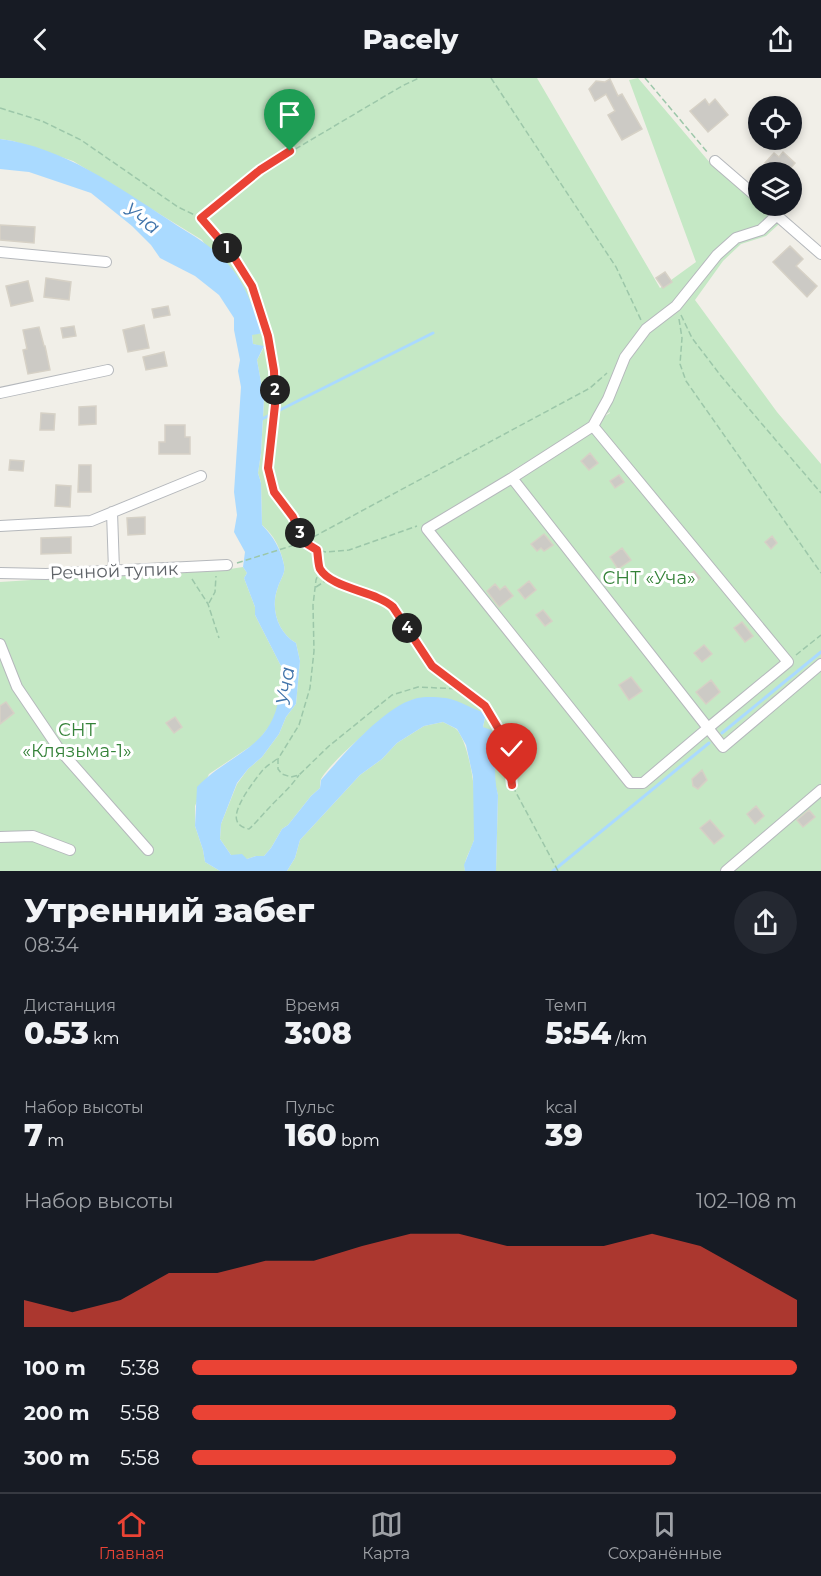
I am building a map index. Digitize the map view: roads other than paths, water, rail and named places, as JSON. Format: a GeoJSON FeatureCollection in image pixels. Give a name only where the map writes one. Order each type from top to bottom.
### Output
{"type":"FeatureCollection","features":[{"type":"Feature","properties":{"kind":"street"},"geometry":{"type":"LineString","coordinates":[[715,160],[748,190]]}},
{"type":"Feature","properties":{"kind":"street"},"geometry":{"type":"LineString","coordinates":[[593,426],[788,662],[643,783],[630,783],[427,528],[512,478],[593,426],[608,399],[625,357],[646,329],[676,306],[717,255],[736,238],[761,230],[776,216]]}},
{"type":"Feature","properties":{"kind":"street"},"geometry":{"type":"LineString","coordinates":[[778,216],[821,254]]}},
{"type":"Feature","properties":{"kind":"street"},"geometry":{"type":"LineString","coordinates":[[0,252],[106,262]]}},
{"type":"Feature","properties":{"kind":"street"},"geometry":{"type":"LineString","coordinates":[[0,393],[108,370]]}},
{"type":"Feature","properties":{"kind":"street"},"geometry":{"type":"LineString","coordinates":[[0,526],[91,521],[201,476]]}},
{"type":"Feature","properties":{"kind":"street"},"geometry":{"type":"LineString","coordinates":[[512,478],[723,747],[821,664]]}},
{"type":"Feature","properties":{"kind":"street"},"geometry":{"type":"LineString","coordinates":[[112,512],[114,570]]}},
{"type":"Feature","properties":{"kind":"street","name":"Речной тупик"},"geometry":{"type":"LineString","coordinates":[[0,573],[46,574],[222,566]]}},
{"type":"Feature","properties":{"kind":"street"},"geometry":{"type":"LineString","coordinates":[[0,644],[17,687],[59,749],[148,850]]}},
{"type":"Feature","properties":{"kind":"street"},"geometry":{"type":"LineString","coordinates":[[726,871],[821,790]]}},
{"type":"Feature","properties":{"kind":"street"},"geometry":{"type":"LineString","coordinates":[[0,837],[33,836],[70,850]]}},
{"type":"Feature","properties":{"kind":"water","name":"Уча"},"geometry":{"type":"Polygon","coordinates":[[[0,139],[23,143],[68,159],[130,195],[207,245],[228,264],[240,280],[263,333],[252,335],[253,344],[264,346],[257,360],[264,399],[258,473],[261,483],[262,525],[276,543],[284,565],[284,574],[276,595],[275,611],[280,626],[296,643],[300,661],[296,704],[286,717],[279,734],[262,757],[237,783],[221,824],[220,839],[231,855],[242,854],[247,859],[264,856],[282,829],[320,788],[321,780],[376,722],[402,704],[414,699],[446,698],[489,714],[490,719],[485,718],[483,727],[491,730],[494,746],[498,795],[496,871],[465,871],[464,865],[474,840],[473,777],[466,745],[457,729],[443,722],[424,726],[397,743],[382,759],[360,775],[300,840],[295,858],[287,871],[220,871],[205,862],[195,826],[197,787],[247,749],[268,728],[275,714],[282,675],[282,668],[255,615],[255,607],[244,578],[247,573],[243,567],[245,552],[234,532],[237,515],[234,492],[241,387],[234,318],[219,295],[195,276],[160,258],[132,226],[91,193],[29,172],[0,169],[0,139]]]}},
{"type":"Feature","properties":{"kind":"waterway"},"geometry":{"type":"LineString","coordinates":[[262,419],[433,333]]}},
{"type":"Feature","properties":{"kind":"waterway"},"geometry":{"type":"LineString","coordinates":[[722,733],[821,652]]}},
{"type":"Feature","properties":{"kind":"waterway"},"geometry":{"type":"LineString","coordinates":[[553,871],[709,743]]}},
{"type":"Feature","properties":{"kind":"park label","name":"СНТ «Уча»"},"geometry":{"type":"Point","coordinates":[649,578]}},
{"type":"Feature","properties":{"kind":"park label","name":"СНТ «Клязьма-1»"},"geometry":{"type":"Point","coordinates":[77,740]}}]}
